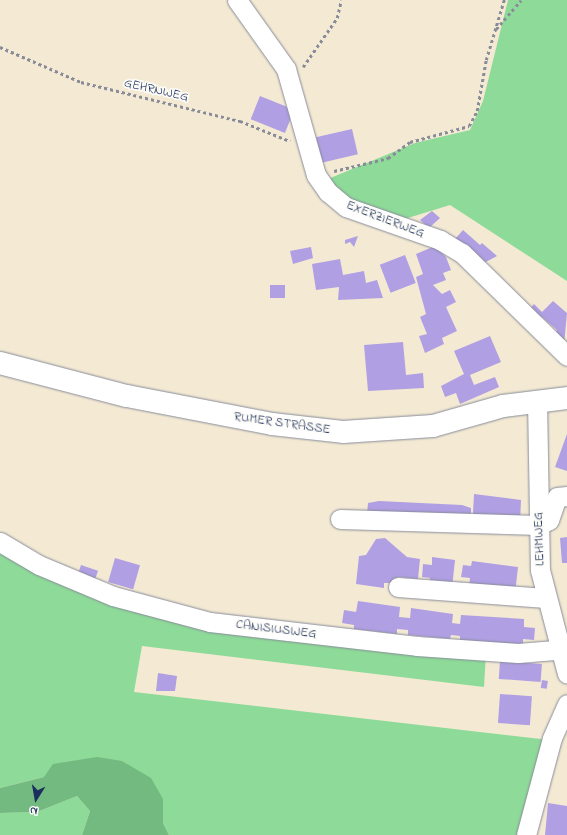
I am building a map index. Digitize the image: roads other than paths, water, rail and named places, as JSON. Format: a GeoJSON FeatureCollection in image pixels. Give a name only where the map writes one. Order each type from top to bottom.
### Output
{"type":"FeatureCollection","features":[{"type":"Feature","properties":{"kind":"main road","name":"RUMER STRASSE"},"geometry":{"type":"LineString","coordinates":[[0,364],[128,396],[272,424],[343,432],[433,426],[537,400],[567,398]]}},
{"type":"Feature","properties":{"kind":"street","name":"EXERZIERWEG"},"geometry":{"type":"LineString","coordinates":[[237,0],[276,53],[292,85],[316,175],[328,192],[346,207],[440,240],[462,253],[567,356]]}},
{"type":"Feature","properties":{"kind":"street","name":"LEHMWEG"},"geometry":{"type":"LineString","coordinates":[[537,400],[540,570],[546,598],[563,650],[567,674]]}},
{"type":"Feature","properties":{"kind":"street"},"geometry":{"type":"LineString","coordinates":[[340,518],[539,525],[549,520],[557,497],[567,496]]}},
{"type":"Feature","properties":{"kind":"street","name":"CANISIUSWEG"},"geometry":{"type":"LineString","coordinates":[[0,542],[39,565],[113,596],[210,622],[417,646],[518,653],[563,650]]}},
{"type":"Feature","properties":{"kind":"street"},"geometry":{"type":"LineString","coordinates":[[398,587],[546,598]]}},
{"type":"Feature","properties":{"kind":"street"},"geometry":{"type":"LineString","coordinates":[[526,835],[552,738],[567,704]]}}]}
